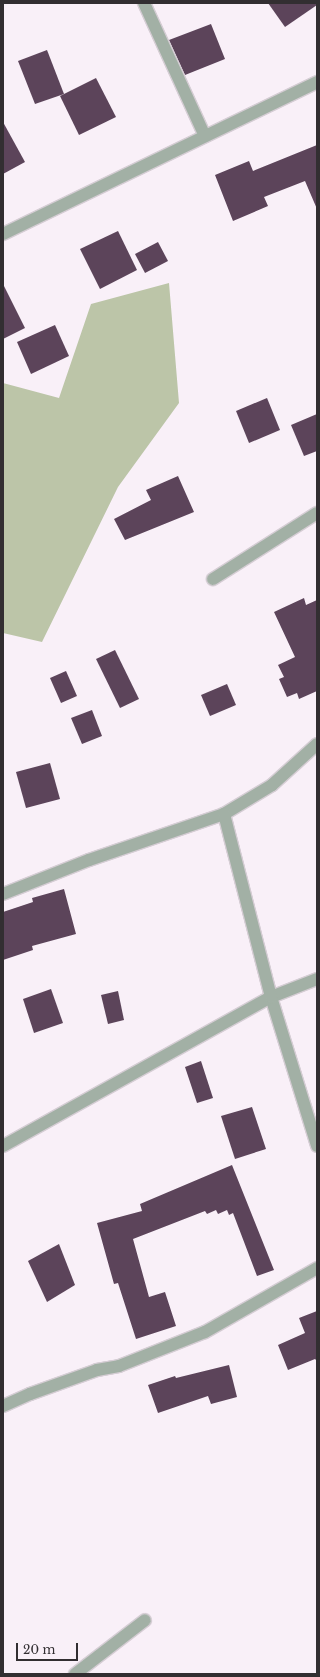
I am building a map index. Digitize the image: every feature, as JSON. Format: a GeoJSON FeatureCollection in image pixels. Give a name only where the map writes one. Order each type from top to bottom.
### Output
{"type":"FeatureCollection","features":[{"type":"Feature","properties":{"kind":"street"},"geometry":{"type":"LineString","coordinates":[[144,3],[205,136]]}},
{"type":"Feature","properties":{"kind":"street"},"geometry":{"type":"LineString","coordinates":[[3,234],[317,82]]}},
{"type":"Feature","properties":{"kind":"street"},"geometry":{"type":"LineString","coordinates":[[213,579],[317,513]]}},
{"type":"Feature","properties":{"kind":"street"},"geometry":{"type":"LineString","coordinates":[[3,894],[89,860],[224,814],[272,785],[317,744]]}},
{"type":"Feature","properties":{"kind":"street"},"geometry":{"type":"LineString","coordinates":[[224,814],[271,997],[317,1146]]}},
{"type":"Feature","properties":{"kind":"street"},"geometry":{"type":"LineString","coordinates":[[3,1146],[271,997],[317,979]]}},
{"type":"Feature","properties":{"kind":"street"},"geometry":{"type":"LineString","coordinates":[[3,1406],[30,1394],[97,1370],[119,1366],[205,1332],[317,1268]]}},
{"type":"Feature","properties":{"kind":"street"},"geometry":{"type":"LineString","coordinates":[[75,1674],[145,1620]]}},
{"type":"Feature","properties":{"kind":"green space"},"geometry":{"type":"Polygon","coordinates":[[[169,283],[179,403],[118,487],[42,642],[3,633],[3,383],[59,398],[91,304],[169,283]]]}},
{"type":"Feature","properties":{"kind":"building"},"geometry":{"type":"Polygon","coordinates":[[[268,3],[317,3],[317,5],[285,27],[268,3]]]}},
{"type":"Feature","properties":{"kind":"building"},"geometry":{"type":"Polygon","coordinates":[[[211,24],[225,59],[185,75],[169,40],[211,24]]]}},
{"type":"Feature","properties":{"kind":"building"},"geometry":{"type":"Polygon","coordinates":[[[47,50],[64,94],[35,104],[18,61],[47,50]]]}},
{"type":"Feature","properties":{"kind":"building"},"geometry":{"type":"Polygon","coordinates":[[[96,78],[116,117],[79,135],[60,96],[96,78]]]}},
{"type":"Feature","properties":{"kind":"building"},"geometry":{"type":"Polygon","coordinates":[[[3,122],[25,162],[3,174],[3,122]]]}},
{"type":"Feature","properties":{"kind":"building"},"geometry":{"type":"Polygon","coordinates":[[[317,145],[317,209],[305,181],[264,197],[268,206],[233,221],[215,175],[249,161],[253,171],[317,145]]]}},
{"type":"Feature","properties":{"kind":"building"},"geometry":{"type":"Polygon","coordinates":[[[118,231],[137,270],[100,289],[80,249],[118,231]]]}},
{"type":"Feature","properties":{"kind":"building"},"geometry":{"type":"Polygon","coordinates":[[[158,242],[168,261],[145,273],[135,254],[158,242]]]}},
{"type":"Feature","properties":{"kind":"building"},"geometry":{"type":"Polygon","coordinates":[[[3,284],[25,328],[3,339],[3,284]]]}},
{"type":"Feature","properties":{"kind":"building"},"geometry":{"type":"Polygon","coordinates":[[[55,325],[69,356],[31,374],[17,342],[55,325]]]}},
{"type":"Feature","properties":{"kind":"building"},"geometry":{"type":"Polygon","coordinates":[[[267,398],[280,430],[249,443],[236,411],[267,398]]]}},
{"type":"Feature","properties":{"kind":"building"},"geometry":{"type":"Polygon","coordinates":[[[317,414],[317,451],[304,456],[291,425],[317,414]]]}},
{"type":"Feature","properties":{"kind":"building"},"geometry":{"type":"Polygon","coordinates":[[[178,476],[194,512],[125,540],[114,519],[151,500],[146,490],[178,476]]]}},
{"type":"Feature","properties":{"kind":"building"},"geometry":{"type":"Polygon","coordinates":[[[304,598],[306,605],[317,600],[317,691],[299,699],[297,693],[287,697],[279,679],[284,677],[278,665],[295,657],[274,612],[304,598]]]}},
{"type":"Feature","properties":{"kind":"building"},"geometry":{"type":"Polygon","coordinates":[[[115,650],[139,699],[120,708],[96,659],[115,650]]]}},
{"type":"Feature","properties":{"kind":"building"},"geometry":{"type":"Polygon","coordinates":[[[66,671],[77,696],[61,703],[50,678],[66,671]]]}},
{"type":"Feature","properties":{"kind":"building"},"geometry":{"type":"Polygon","coordinates":[[[227,684],[236,705],[210,716],[201,695],[227,684]]]}},
{"type":"Feature","properties":{"kind":"building"},"geometry":{"type":"Polygon","coordinates":[[[92,710],[102,736],[82,744],[71,718],[92,710]]]}},
{"type":"Feature","properties":{"kind":"building"},"geometry":{"type":"Polygon","coordinates":[[[50,763],[60,799],[26,808],[16,772],[50,763]]]}},
{"type":"Feature","properties":{"kind":"building"},"geometry":{"type":"Polygon","coordinates":[[[64,889],[76,934],[32,946],[33,950],[3,960],[3,912],[33,902],[32,898],[64,889]]]}},
{"type":"Feature","properties":{"kind":"building"},"geometry":{"type":"Polygon","coordinates":[[[51,989],[63,1023],[34,1033],[23,999],[51,989]]]}},
{"type":"Feature","properties":{"kind":"building"},"geometry":{"type":"Polygon","coordinates":[[[118,991],[124,1020],[108,1024],[101,995],[118,991]]]}},
{"type":"Feature","properties":{"kind":"building"},"geometry":{"type":"Polygon","coordinates":[[[201,1061],[213,1098],[197,1103],[185,1067],[201,1061]]]}},
{"type":"Feature","properties":{"kind":"building"},"geometry":{"type":"Polygon","coordinates":[[[252,1107],[266,1149],[235,1159],[221,1116],[252,1107]]]}},
{"type":"Feature","properties":{"kind":"building"},"geometry":{"type":"Polygon","coordinates":[[[232,1165],[274,1270],[257,1276],[233,1213],[229,1215],[227,1210],[218,1214],[216,1210],[207,1214],[205,1211],[133,1239],[149,1297],[165,1292],[176,1326],[136,1339],[118,1283],[114,1284],[97,1223],[142,1211],[140,1204],[232,1165]]]}},
{"type":"Feature","properties":{"kind":"building"},"geometry":{"type":"Polygon","coordinates":[[[59,1244],[75,1285],[47,1302],[28,1261],[59,1244]]]}},
{"type":"Feature","properties":{"kind":"building"},"geometry":{"type":"Polygon","coordinates":[[[317,1311],[317,1361],[315,1359],[288,1370],[278,1345],[305,1333],[299,1318],[317,1311]]]}},
{"type":"Feature","properties":{"kind":"building"},"geometry":{"type":"Polygon","coordinates":[[[229,1365],[237,1397],[211,1404],[208,1396],[158,1413],[148,1385],[175,1376],[176,1378],[229,1365]]]}}]}
